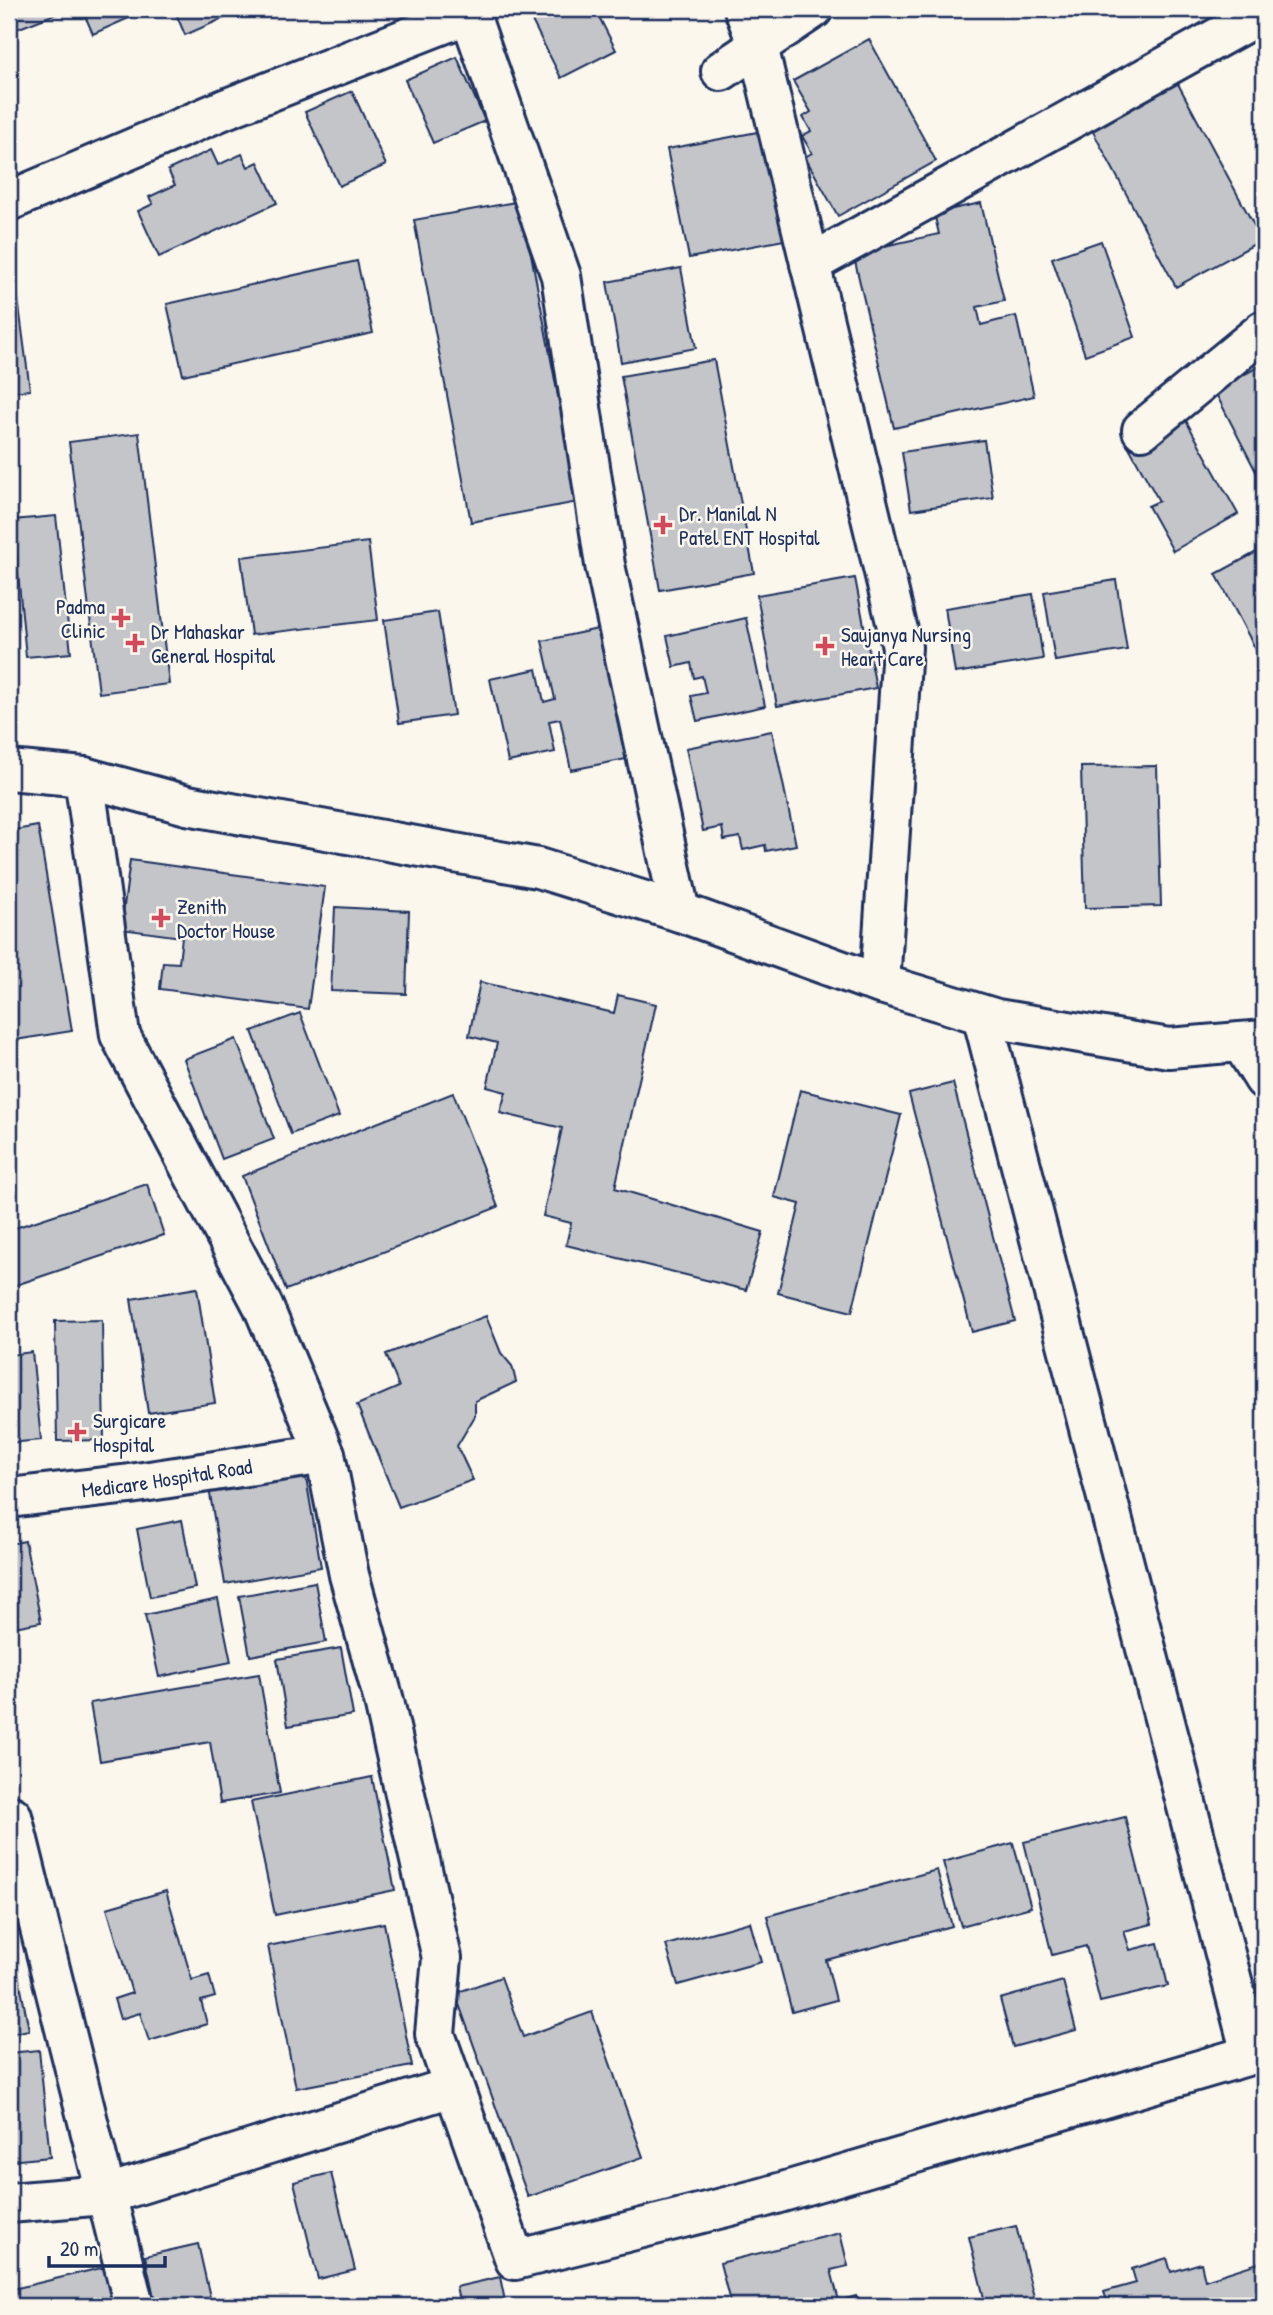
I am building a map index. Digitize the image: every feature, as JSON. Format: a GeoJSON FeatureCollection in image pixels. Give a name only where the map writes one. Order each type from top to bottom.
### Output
{"type":"FeatureCollection","features":[{"type":"Feature","properties":{"kind":"street"},"geometry":{"type":"LineString","coordinates":[[744,9],[758,46],[902,647],[880,984]]}},
{"type":"Feature","properties":{"kind":"street"},"geometry":{"type":"LineString","coordinates":[[720,71],[813,9]]}},
{"type":"Feature","properties":{"kind":"street"},"geometry":{"type":"LineString","coordinates":[[9,201],[225,109],[469,11],[561,276],[605,565],[680,912]]}},
{"type":"Feature","properties":{"kind":"street"},"geometry":{"type":"LineString","coordinates":[[810,264],[1249,17]]}},
{"type":"Feature","properties":{"kind":"street"},"geometry":{"type":"LineString","coordinates":[[1142,430],[1264,330]]}},
{"type":"Feature","properties":{"kind":"street"},"geometry":{"type":"LineString","coordinates":[[9,770],[84,777],[187,805],[538,869],[680,912],[880,984],[982,1015],[1169,1048],[1253,1041],[1264,1079]]}},
{"type":"Feature","properties":{"kind":"street"},"geometry":{"type":"LineString","coordinates":[[84,777],[120,1035],[263,1306],[325,1454],[349,1575],[384,1701],[442,1958],[435,2034],[515,2260],[762,2199],[1260,2054],[982,1015]]}},
{"type":"Feature","properties":{"kind":"street","name":"Medicare Hospital Road"},"geometry":{"type":"LineString","coordinates":[[9,1498],[130,1484],[325,1454]]}},
{"type":"Feature","properties":{"kind":"street"},"geometry":{"type":"LineString","coordinates":[[12,1816],[104,2195],[134,2306]]}},
{"type":"Feature","properties":{"kind":"street"},"geometry":{"type":"LineString","coordinates":[[9,2203],[104,2195],[453,2087]]}},
{"type":"Feature","properties":{"kind":"building"},"geometry":{"type":"Polygon","coordinates":[[[9,9],[56,9],[58,13],[9,32],[9,9]]]}},
{"type":"Feature","properties":{"kind":"building"},"geometry":{"type":"Polygon","coordinates":[[[82,9],[149,9],[93,34],[82,9]]]}},
{"type":"Feature","properties":{"kind":"building"},"geometry":{"type":"Polygon","coordinates":[[[174,9],[245,9],[185,35],[174,9]]]}},
{"type":"Feature","properties":{"kind":"building"},"geometry":{"type":"Polygon","coordinates":[[[526,9],[595,9],[616,50],[561,78],[526,9]]]}},
{"type":"Feature","properties":{"kind":"building"},"geometry":{"type":"Polygon","coordinates":[[[869,39],[936,161],[838,216],[805,157],[812,153],[802,136],[811,131],[803,117],[811,112],[793,81],[869,39]]]}},
{"type":"Feature","properties":{"kind":"building"},"geometry":{"type":"Polygon","coordinates":[[[457,57],[485,121],[433,143],[405,80],[457,57]]]}},
{"type":"Feature","properties":{"kind":"building"},"geometry":{"type":"Polygon","coordinates":[[[1177,82],[1262,240],[1176,287],[1091,128],[1177,82]]]}},
{"type":"Feature","properties":{"kind":"building"},"geometry":{"type":"Polygon","coordinates":[[[352,91],[386,165],[339,186],[305,112],[352,91]]]}},
{"type":"Feature","properties":{"kind":"building"},"geometry":{"type":"Polygon","coordinates":[[[763,131],[784,240],[689,258],[667,149],[763,131]]]}},
{"type":"Feature","properties":{"kind":"building"},"geometry":{"type":"Polygon","coordinates":[[[211,150],[218,165],[242,154],[248,167],[258,162],[277,203],[159,257],[138,211],[153,204],[149,197],[175,185],[168,170],[211,150]]]}},
{"type":"Feature","properties":{"kind":"building"},"geometry":{"type":"Polygon","coordinates":[[[521,201],[578,502],[471,522],[414,220],[521,201]]]}},
{"type":"Feature","properties":{"kind":"building"},"geometry":{"type":"Polygon","coordinates":[[[981,203],[1004,301],[977,307],[981,325],[1016,316],[1034,396],[894,428],[853,253],[939,234],[934,213],[981,203]]]}},
{"type":"Feature","properties":{"kind":"building"},"geometry":{"type":"Polygon","coordinates":[[[9,230],[30,390],[9,392],[9,230]]]}},
{"type":"Feature","properties":{"kind":"building"},"geometry":{"type":"Polygon","coordinates":[[[1101,241],[1135,337],[1085,355],[1052,258],[1101,241]]]}},
{"type":"Feature","properties":{"kind":"building"},"geometry":{"type":"Polygon","coordinates":[[[357,261],[373,333],[183,375],[167,304],[357,261]]]}},
{"type":"Feature","properties":{"kind":"building"},"geometry":{"type":"Polygon","coordinates":[[[681,268],[696,348],[621,362],[607,282],[681,268]]]}},
{"type":"Feature","properties":{"kind":"building"},"geometry":{"type":"Polygon","coordinates":[[[714,360],[754,573],[660,590],[621,376],[714,360]]]}},
{"type":"Feature","properties":{"kind":"building"},"geometry":{"type":"Polygon","coordinates":[[[1264,364],[1264,487],[1214,390],[1264,364]]]}},
{"type":"Feature","properties":{"kind":"building"},"geometry":{"type":"Polygon","coordinates":[[[1180,410],[1238,514],[1173,551],[1148,506],[1159,501],[1125,440],[1180,410]]]}},
{"type":"Feature","properties":{"kind":"building"},"geometry":{"type":"Polygon","coordinates":[[[139,433],[169,684],[99,693],[69,442],[139,433]]]}},
{"type":"Feature","properties":{"kind":"building"},"geometry":{"type":"Polygon","coordinates":[[[984,440],[993,498],[911,510],[902,452],[984,440]]]}},
{"type":"Feature","properties":{"kind":"building"},"geometry":{"type":"Polygon","coordinates":[[[56,516],[71,653],[26,657],[13,520],[56,516]]]}},
{"type":"Feature","properties":{"kind":"building"},"geometry":{"type":"Polygon","coordinates":[[[368,542],[378,620],[251,635],[241,557],[368,542]]]}},
{"type":"Feature","properties":{"kind":"building"},"geometry":{"type":"Polygon","coordinates":[[[1264,548],[1264,665],[1216,574],[1264,548]]]}},
{"type":"Feature","properties":{"kind":"building"},"geometry":{"type":"Polygon","coordinates":[[[855,578],[876,688],[777,706],[757,595],[855,578]]]}},
{"type":"Feature","properties":{"kind":"building"},"geometry":{"type":"Polygon","coordinates":[[[1116,580],[1127,650],[1055,661],[1044,592],[1116,580]]]}},
{"type":"Feature","properties":{"kind":"building"},"geometry":{"type":"Polygon","coordinates":[[[1033,594],[1043,659],[955,673],[945,608],[1033,594]]]}},
{"type":"Feature","properties":{"kind":"building"},"geometry":{"type":"Polygon","coordinates":[[[438,612],[454,715],[399,723],[384,620],[438,612]]]}},
{"type":"Feature","properties":{"kind":"building"},"geometry":{"type":"Polygon","coordinates":[[[746,618],[765,706],[697,721],[691,696],[706,693],[702,676],[694,678],[691,663],[674,667],[667,636],[746,618]]]}},
{"type":"Feature","properties":{"kind":"building"},"geometry":{"type":"Polygon","coordinates":[[[598,629],[626,759],[571,770],[560,719],[549,721],[555,752],[508,762],[490,679],[537,669],[544,702],[555,699],[542,641],[598,629]]]}},
{"type":"Feature","properties":{"kind":"building"},"geometry":{"type":"Polygon","coordinates":[[[772,731],[796,845],[766,851],[765,845],[743,850],[740,837],[724,840],[722,827],[703,831],[686,748],[772,731]]]}},
{"type":"Feature","properties":{"kind":"building"},"geometry":{"type":"Polygon","coordinates":[[[1157,766],[1161,906],[1085,908],[1081,767],[1157,766]]]}},
{"type":"Feature","properties":{"kind":"building"},"geometry":{"type":"Polygon","coordinates":[[[38,826],[72,1031],[9,1041],[9,831],[38,826]]]}},
{"type":"Feature","properties":{"kind":"building"},"geometry":{"type":"Polygon","coordinates":[[[130,860],[325,887],[308,1009],[160,989],[163,962],[179,963],[182,937],[121,929],[130,860]]]}},
{"type":"Feature","properties":{"kind":"building"},"geometry":{"type":"Polygon","coordinates":[[[335,907],[409,911],[406,994],[331,991],[335,907]]]}},
{"type":"Feature","properties":{"kind":"building"},"geometry":{"type":"Polygon","coordinates":[[[480,982],[614,1013],[618,995],[656,1004],[615,1188],[763,1232],[746,1290],[566,1245],[571,1223],[543,1216],[562,1128],[500,1113],[506,1092],[487,1087],[497,1043],[469,1036],[480,982]]]}},
{"type":"Feature","properties":{"kind":"building"},"geometry":{"type":"Polygon","coordinates":[[[300,1013],[339,1116],[291,1134],[252,1031],[300,1013]]]}},
{"type":"Feature","properties":{"kind":"building"},"geometry":{"type":"Polygon","coordinates":[[[236,1039],[274,1139],[222,1159],[184,1059],[236,1039]]]}},
{"type":"Feature","properties":{"kind":"building"},"geometry":{"type":"Polygon","coordinates":[[[953,1083],[1015,1321],[972,1332],[909,1094],[953,1083]]]}},
{"type":"Feature","properties":{"kind":"building"},"geometry":{"type":"Polygon","coordinates":[[[800,1090],[901,1115],[852,1312],[778,1293],[800,1204],[774,1197],[800,1090]]]}},
{"type":"Feature","properties":{"kind":"building"},"geometry":{"type":"Polygon","coordinates":[[[453,1093],[498,1207],[286,1290],[242,1176],[453,1093]]]}},
{"type":"Feature","properties":{"kind":"building"},"geometry":{"type":"Polygon","coordinates":[[[147,1184],[164,1235],[10,1287],[9,1230],[147,1184]]]}},
{"type":"Feature","properties":{"kind":"building"},"geometry":{"type":"Polygon","coordinates":[[[197,1288],[215,1403],[148,1413],[131,1299],[197,1288]]]}},
{"type":"Feature","properties":{"kind":"building"},"geometry":{"type":"Polygon","coordinates":[[[486,1316],[501,1353],[512,1366],[516,1382],[475,1401],[475,1416],[457,1446],[473,1480],[399,1507],[357,1405],[399,1387],[386,1354],[486,1316]]]}},
{"type":"Feature","properties":{"kind":"building"},"geometry":{"type":"Polygon","coordinates":[[[102,1320],[104,1440],[57,1441],[55,1321],[102,1320]]]}},
{"type":"Feature","properties":{"kind":"building"},"geometry":{"type":"Polygon","coordinates":[[[32,1352],[41,1440],[9,1443],[9,1355],[32,1352]]]}},
{"type":"Feature","properties":{"kind":"building"},"geometry":{"type":"Polygon","coordinates":[[[305,1472],[321,1567],[225,1584],[209,1488],[305,1472]]]}},
{"type":"Feature","properties":{"kind":"building"},"geometry":{"type":"Polygon","coordinates":[[[182,1520],[195,1588],[150,1597],[137,1529],[182,1520]]]}},
{"type":"Feature","properties":{"kind":"building"},"geometry":{"type":"Polygon","coordinates":[[[25,1541],[41,1622],[9,1628],[9,1544],[25,1541]]]}},
{"type":"Feature","properties":{"kind":"building"},"geometry":{"type":"Polygon","coordinates":[[[315,1582],[326,1642],[250,1656],[239,1596],[315,1582]]]}},
{"type":"Feature","properties":{"kind":"building"},"geometry":{"type":"Polygon","coordinates":[[[218,1599],[231,1662],[159,1677],[145,1615],[218,1599]]]}},
{"type":"Feature","properties":{"kind":"building"},"geometry":{"type":"Polygon","coordinates":[[[341,1648],[353,1715],[288,1726],[277,1659],[341,1648]]]}},
{"type":"Feature","properties":{"kind":"building"},"geometry":{"type":"Polygon","coordinates":[[[259,1674],[280,1793],[220,1803],[210,1742],[100,1761],[90,1703],[259,1674]]]}},
{"type":"Feature","properties":{"kind":"building"},"geometry":{"type":"Polygon","coordinates":[[[372,1777],[395,1890],[275,1915],[251,1802],[372,1777]]]}},
{"type":"Feature","properties":{"kind":"building"},"geometry":{"type":"Polygon","coordinates":[[[1125,1817],[1152,1924],[1124,1931],[1130,1950],[1158,1943],[1168,1986],[1100,2002],[1086,1946],[1052,1955],[1024,1842],[1125,1817]]]}},
{"type":"Feature","properties":{"kind":"building"},"geometry":{"type":"Polygon","coordinates":[[[1013,1843],[1031,1907],[961,1926],[943,1862],[1013,1843]]]}},
{"type":"Feature","properties":{"kind":"building"},"geometry":{"type":"Polygon","coordinates":[[[937,1870],[952,1926],[826,1960],[836,2000],[792,2012],[767,1916],[937,1870]]]}},
{"type":"Feature","properties":{"kind":"building"},"geometry":{"type":"Polygon","coordinates":[[[166,1891],[192,1980],[209,1975],[215,1997],[201,2001],[207,2024],[149,2041],[140,2013],[120,2019],[114,1999],[132,1993],[107,1908],[166,1891]]]}},
{"type":"Feature","properties":{"kind":"building"},"geometry":{"type":"Polygon","coordinates":[[[750,1922],[761,1962],[678,1985],[666,1945],[750,1922]]]}},
{"type":"Feature","properties":{"kind":"building"},"geometry":{"type":"Polygon","coordinates":[[[384,1923],[412,2066],[296,2088],[268,1946],[384,1923]]]}},
{"type":"Feature","properties":{"kind":"building"},"geometry":{"type":"Polygon","coordinates":[[[17,1968],[29,2030],[9,2034],[9,1969],[17,1968]]]}},
{"type":"Feature","properties":{"kind":"building"},"geometry":{"type":"Polygon","coordinates":[[[501,1977],[523,2037],[592,2012],[643,2157],[528,2197],[455,1993],[501,1977]]]}},
{"type":"Feature","properties":{"kind":"building"},"geometry":{"type":"Polygon","coordinates":[[[1063,1981],[1076,2030],[1013,2047],[1000,1999],[1063,1981]]]}},
{"type":"Feature","properties":{"kind":"building"},"geometry":{"type":"Polygon","coordinates":[[[39,2050],[50,2157],[9,2161],[9,2053],[39,2050]]]}},
{"type":"Feature","properties":{"kind":"building"},"geometry":{"type":"Polygon","coordinates":[[[331,2173],[355,2270],[318,2279],[294,2182],[331,2173]]]}},
{"type":"Feature","properties":{"kind":"building"},"geometry":{"type":"Polygon","coordinates":[[[1016,2226],[1035,2301],[1015,2306],[986,2306],[969,2237],[1016,2226]]]}},
{"type":"Feature","properties":{"kind":"building"},"geometry":{"type":"Polygon","coordinates":[[[840,2233],[848,2266],[831,2270],[839,2301],[856,2296],[858,2306],[731,2306],[720,2263],[840,2233]]]}},
{"type":"Feature","properties":{"kind":"building"},"geometry":{"type":"Polygon","coordinates":[[[198,2244],[212,2306],[156,2306],[145,2256],[198,2244]]]}},
{"type":"Feature","properties":{"kind":"building"},"geometry":{"type":"Polygon","coordinates":[[[1167,2258],[1171,2272],[1201,2263],[1205,2280],[1264,2261],[1264,2306],[1109,2306],[1104,2292],[1136,2283],[1132,2269],[1167,2258]]]}},
{"type":"Feature","properties":{"kind":"building"},"geometry":{"type":"Polygon","coordinates":[[[105,2267],[114,2306],[9,2306],[9,2290],[105,2267]]]}},
{"type":"Feature","properties":{"kind":"building"},"geometry":{"type":"Polygon","coordinates":[[[500,2277],[506,2306],[460,2306],[456,2287],[500,2277]]]}},
{"type":"Feature","properties":{"kind":"place","name":"Dr. Manilal N Patel ENT Hospital"},"geometry":{"type":"Point","coordinates":[663,525]}},
{"type":"Feature","properties":{"kind":"place","name":"Padma Clinic"},"geometry":{"type":"Point","coordinates":[121,618]}},
{"type":"Feature","properties":{"kind":"place","name":"Dr Mahaskar General Hospital"},"geometry":{"type":"Point","coordinates":[135,643]}},
{"type":"Feature","properties":{"kind":"place","name":"Saujanya Nursing Heart Care"},"geometry":{"type":"Point","coordinates":[825,646]}},
{"type":"Feature","properties":{"kind":"place","name":"Zenith Doctor House"},"geometry":{"type":"Point","coordinates":[161,918]}},
{"type":"Feature","properties":{"kind":"place","name":"Surgicare Hospital"},"geometry":{"type":"Point","coordinates":[77,1432]}}]}
